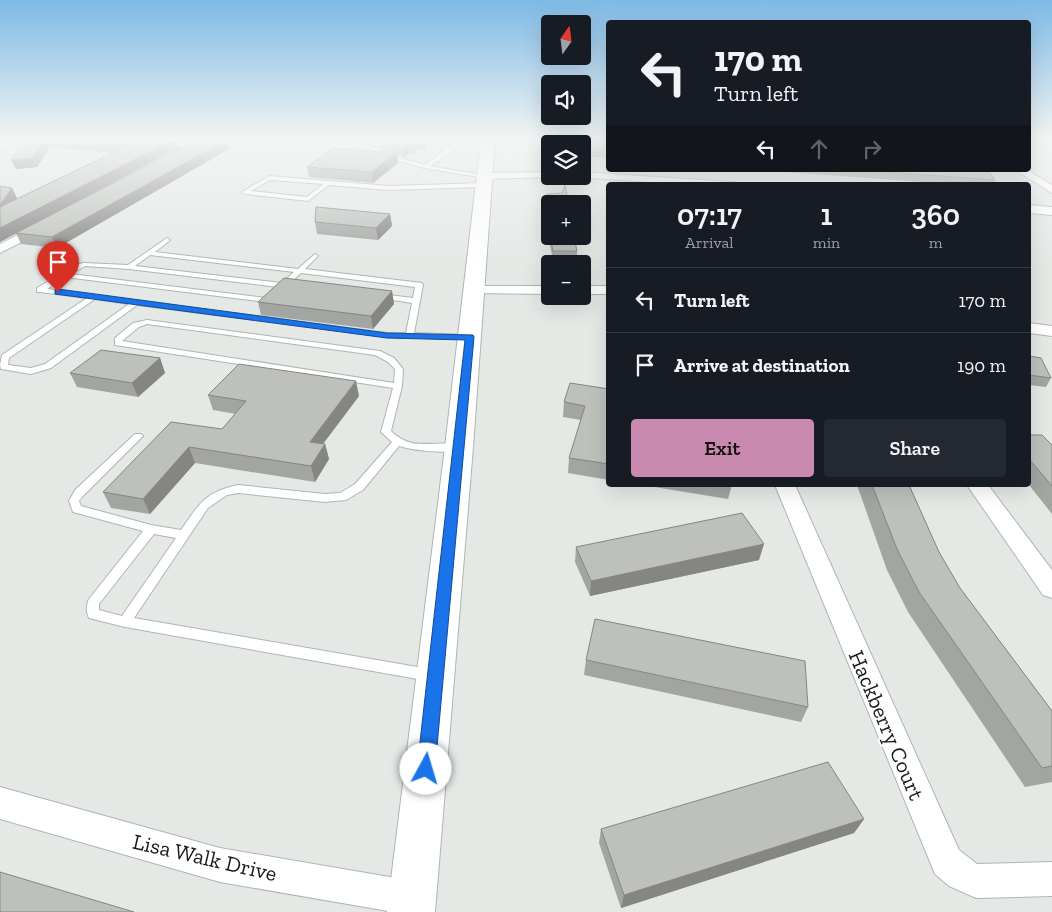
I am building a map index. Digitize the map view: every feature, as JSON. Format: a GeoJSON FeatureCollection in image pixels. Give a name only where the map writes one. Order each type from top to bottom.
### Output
{"type":"FeatureCollection","features":[{"type":"Feature","properties":{"kind":"main road"},"geometry":{"type":"LineString","coordinates":[[412,905],[475,290],[484,183]]}},
{"type":"Feature","properties":{"kind":"street"},"geometry":{"type":"LineString","coordinates":[[1040,183],[1052,190]]}},
{"type":"Feature","properties":{"kind":"street"},"geometry":{"type":"LineString","coordinates":[[1031,209],[1052,211]]}},
{"type":"Feature","properties":{"kind":"street"},"geometry":{"type":"LineString","coordinates":[[0,249],[52,221]]}},
{"type":"Feature","properties":{"kind":"street"},"geometry":{"type":"LineString","coordinates":[[475,290],[541,290]]}},
{"type":"Feature","properties":{"kind":"street"},"geometry":{"type":"LineString","coordinates":[[591,290],[606,290]]}},
{"type":"Feature","properties":{"kind":"street"},"geometry":{"type":"LineString","coordinates":[[1031,328],[1052,331]]}},
{"type":"Feature","properties":{"kind":"street","name":"Hackberry Court"},"geometry":{"type":"LineString","coordinates":[[786,487],[947,862],[960,874],[976,880],[1052,879]]}},
{"type":"Feature","properties":{"kind":"street"},"geometry":{"type":"LineString","coordinates":[[978,487],[1052,588]]}},
{"type":"Feature","properties":{"kind":"street","name":"Lisa Walk Drive"},"geometry":{"type":"LineString","coordinates":[[0,803],[220,865],[412,905]]}},
{"type":"Feature","properties":{"kind":"lane"},"geometry":{"type":"LineString","coordinates":[[261,183],[245,192],[308,199],[328,184]]}},
{"type":"Feature","properties":{"kind":"lane"},"geometry":{"type":"LineString","coordinates":[[314,183],[389,188],[454,183]]}},
{"type":"Feature","properties":{"kind":"lane"},"geometry":{"type":"LineString","coordinates":[[129,267],[168,240]]}},
{"type":"Feature","properties":{"kind":"lane"},"geometry":{"type":"LineString","coordinates":[[149,253],[419,284],[410,335]]}},
{"type":"Feature","properties":{"kind":"lane"},"geometry":{"type":"LineString","coordinates":[[293,286],[284,285],[129,267],[94,263],[85,264],[40,290],[136,302],[258,309],[284,285],[315,256]]}},
{"type":"Feature","properties":{"kind":"lane"},"geometry":{"type":"LineString","coordinates":[[64,275],[258,309],[387,335],[469,337]]}},
{"type":"Feature","properties":{"kind":"lane"},"geometry":{"type":"LineString","coordinates":[[369,295],[416,301]]}},
{"type":"Feature","properties":{"kind":"lane"},"geometry":{"type":"LineString","coordinates":[[94,297],[5,357],[4,367],[31,371],[48,366],[136,302]]}},
{"type":"Feature","properties":{"kind":"lane"},"geometry":{"type":"LineString","coordinates":[[398,386],[118,344],[118,340],[136,325],[147,322],[377,353],[391,360],[399,369],[398,386],[386,432],[396,442],[414,448],[459,447]]}},
{"type":"Feature","properties":{"kind":"lane"},"geometry":{"type":"LineString","coordinates":[[138,436],[79,493],[74,501],[77,509],[151,529],[184,535]]}},
{"type":"Feature","properties":{"kind":"lane"},"geometry":{"type":"LineString","coordinates":[[125,622],[204,505],[232,489],[325,498],[342,497],[359,487],[396,442]]}},
{"type":"Feature","properties":{"kind":"lane"},"geometry":{"type":"LineString","coordinates":[[151,529],[93,603],[93,614],[125,622],[436,676]]}},
{"type":"Feature","properties":{"kind":"building"},"geometry":{"type":"Polygon","coordinates":[[[51,183],[89,183],[0,228],[0,207],[51,183]]]}},
{"type":"Feature","properties":{"kind":"building"},"geometry":{"type":"Polygon","coordinates":[[[114,183],[150,183],[52,237],[16,233],[114,183]]]}},
{"type":"Feature","properties":{"kind":"building"},"geometry":{"type":"Polygon","coordinates":[[[565,185],[567,195],[547,195],[547,194],[562,193],[565,185]]]}},
{"type":"Feature","properties":{"kind":"building"},"geometry":{"type":"Polygon","coordinates":[[[0,186],[12,188],[0,205],[0,186]]]}},
{"type":"Feature","properties":{"kind":"building"},"geometry":{"type":"Polygon","coordinates":[[[316,207],[390,214],[376,228],[315,222],[316,207]]]}},
{"type":"Feature","properties":{"kind":"building"},"geometry":{"type":"Polygon","coordinates":[[[552,245],[576,245],[577,251],[553,251],[552,245]]]}},
{"type":"Feature","properties":{"kind":"building"},"geometry":{"type":"Polygon","coordinates":[[[284,278],[392,291],[371,316],[258,302],[284,278]]]}},
{"type":"Feature","properties":{"kind":"building"},"geometry":{"type":"Polygon","coordinates":[[[101,350],[160,358],[132,383],[70,373],[101,350]]]}},
{"type":"Feature","properties":{"kind":"building"},"geometry":{"type":"Polygon","coordinates":[[[1031,356],[1041,358],[1051,378],[1031,375],[1031,356]]]}},
{"type":"Feature","properties":{"kind":"building"},"geometry":{"type":"Polygon","coordinates":[[[239,364],[356,381],[310,442],[325,444],[311,466],[189,447],[143,499],[103,492],[171,422],[222,429],[246,401],[208,395],[239,364]]]}},
{"type":"Feature","properties":{"kind":"building"},"geometry":{"type":"Polygon","coordinates":[[[570,383],[606,389],[606,464],[569,458],[585,406],[564,402],[570,383]]]}},
{"type":"Feature","properties":{"kind":"building"},"geometry":{"type":"Polygon","coordinates":[[[1031,435],[1042,435],[1052,445],[1052,486],[1031,461],[1031,435]]]}},
{"type":"Feature","properties":{"kind":"building"},"geometry":{"type":"Polygon","coordinates":[[[873,487],[910,487],[939,552],[960,588],[1052,711],[1052,766],[1042,768],[919,592],[897,549],[873,487]]]}},
{"type":"Feature","properties":{"kind":"building"},"geometry":{"type":"Polygon","coordinates":[[[742,513],[764,544],[591,581],[576,547],[742,513]]]}},
{"type":"Feature","properties":{"kind":"building"},"geometry":{"type":"Polygon","coordinates":[[[595,619],[805,661],[808,707],[586,660],[595,619]]]}},
{"type":"Feature","properties":{"kind":"building"},"geometry":{"type":"Polygon","coordinates":[[[828,762],[864,819],[624,895],[601,829],[828,762]]]}},
{"type":"Feature","properties":{"kind":"building"},"geometry":{"type":"Polygon","coordinates":[[[0,872],[134,912],[0,912],[0,872]]]}},
{"type":"Feature","properties":{"kind":"route"},"geometry":{"type":"LineString","coordinates":[[58,292],[387,335],[469,337],[426,769]]}}]}
